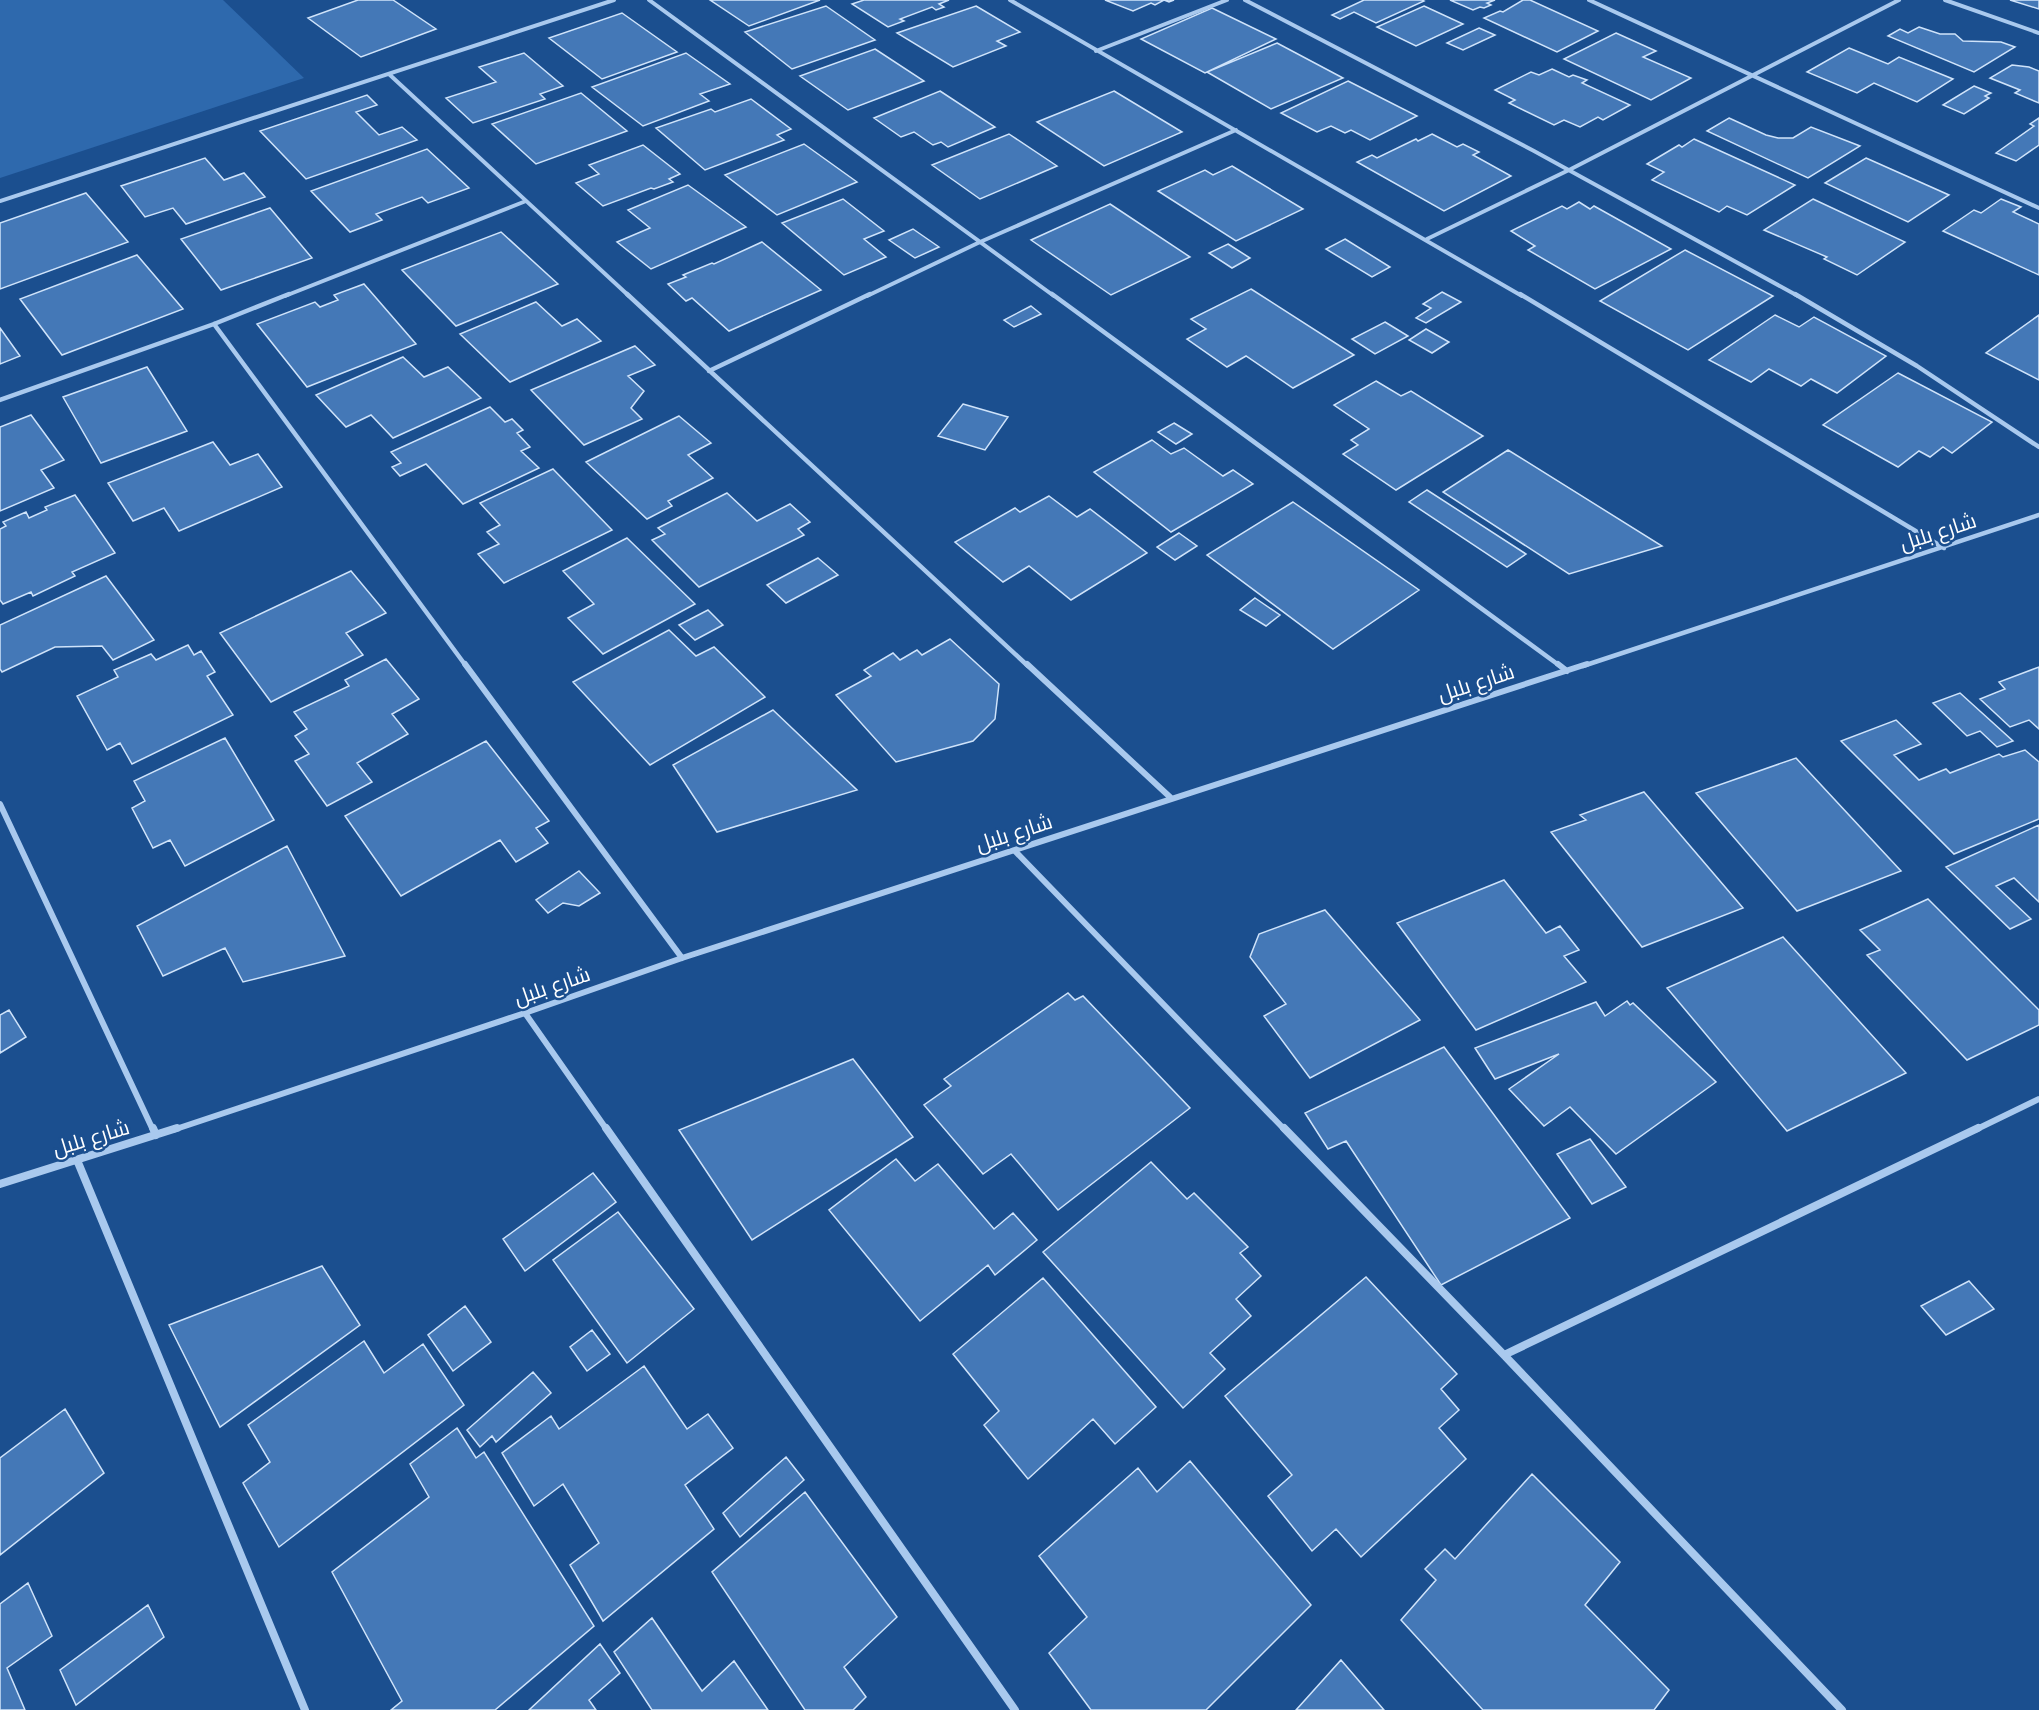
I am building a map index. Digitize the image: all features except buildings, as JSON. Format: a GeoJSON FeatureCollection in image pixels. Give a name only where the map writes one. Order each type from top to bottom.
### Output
{"type":"FeatureCollection","features":[{"type":"Feature","properties":{"kind":"street"},"geometry":{"type":"LineString","coordinates":[[0,201],[614,0]]}},
{"type":"Feature","properties":{"kind":"street"},"geometry":{"type":"LineString","coordinates":[[649,0],[1567,671]]}},
{"type":"Feature","properties":{"kind":"street"},"geometry":{"type":"LineString","coordinates":[[1010,0],[1427,239],[1944,548]]}},
{"type":"Feature","properties":{"kind":"street"},"geometry":{"type":"LineString","coordinates":[[1096,51],[1227,0]]}},
{"type":"Feature","properties":{"kind":"street"},"geometry":{"type":"LineString","coordinates":[[1245,0],[1571,169],[1827,311],[1889,348],[2039,447]]}},
{"type":"Feature","properties":{"kind":"street"},"geometry":{"type":"LineString","coordinates":[[1588,0],[2039,208]]}},
{"type":"Feature","properties":{"kind":"street"},"geometry":{"type":"LineString","coordinates":[[1427,239],[1571,169],[1899,0]]}},
{"type":"Feature","properties":{"kind":"street"},"geometry":{"type":"LineString","coordinates":[[1945,0],[2039,33]]}},
{"type":"Feature","properties":{"kind":"street"},"geometry":{"type":"LineString","coordinates":[[390,75],[1171,798]]}},
{"type":"Feature","properties":{"kind":"street"},"geometry":{"type":"LineString","coordinates":[[709,371],[980,243],[1236,130]]}},
{"type":"Feature","properties":{"kind":"street"},"geometry":{"type":"LineString","coordinates":[[0,400],[214,324],[526,201]]}},
{"type":"Feature","properties":{"kind":"street"},"geometry":{"type":"LineString","coordinates":[[214,324],[682,958]]}},
{"type":"Feature","properties":{"kind":"street"},"geometry":{"type":"LineString","coordinates":[[2036,517],[2039,523]]}},
{"type":"Feature","properties":{"kind":"street","name":"شارع بلبل"},"geometry":{"type":"LineString","coordinates":[[0,1184],[525,1013],[682,958],[2036,517]]}},
{"type":"Feature","properties":{"kind":"street"},"geometry":{"type":"LineString","coordinates":[[0,804],[156,1135]]}},
{"type":"Feature","properties":{"kind":"street"},"geometry":{"type":"LineString","coordinates":[[1015,851],[1504,1355],[1842,1710]]}},
{"type":"Feature","properties":{"kind":"street"},"geometry":{"type":"LineString","coordinates":[[525,1013],[1016,1710]]}},
{"type":"Feature","properties":{"kind":"street"},"geometry":{"type":"LineString","coordinates":[[1504,1355],[2039,1099]]}},
{"type":"Feature","properties":{"kind":"street"},"geometry":{"type":"LineString","coordinates":[[77,1160],[305,1710]]}},
{"type":"Feature","properties":{"kind":"shaded area"},"geometry":{"type":"Polygon","coordinates":[[[0,0],[223,0],[304,78],[0,178],[0,0]]]}}]}
